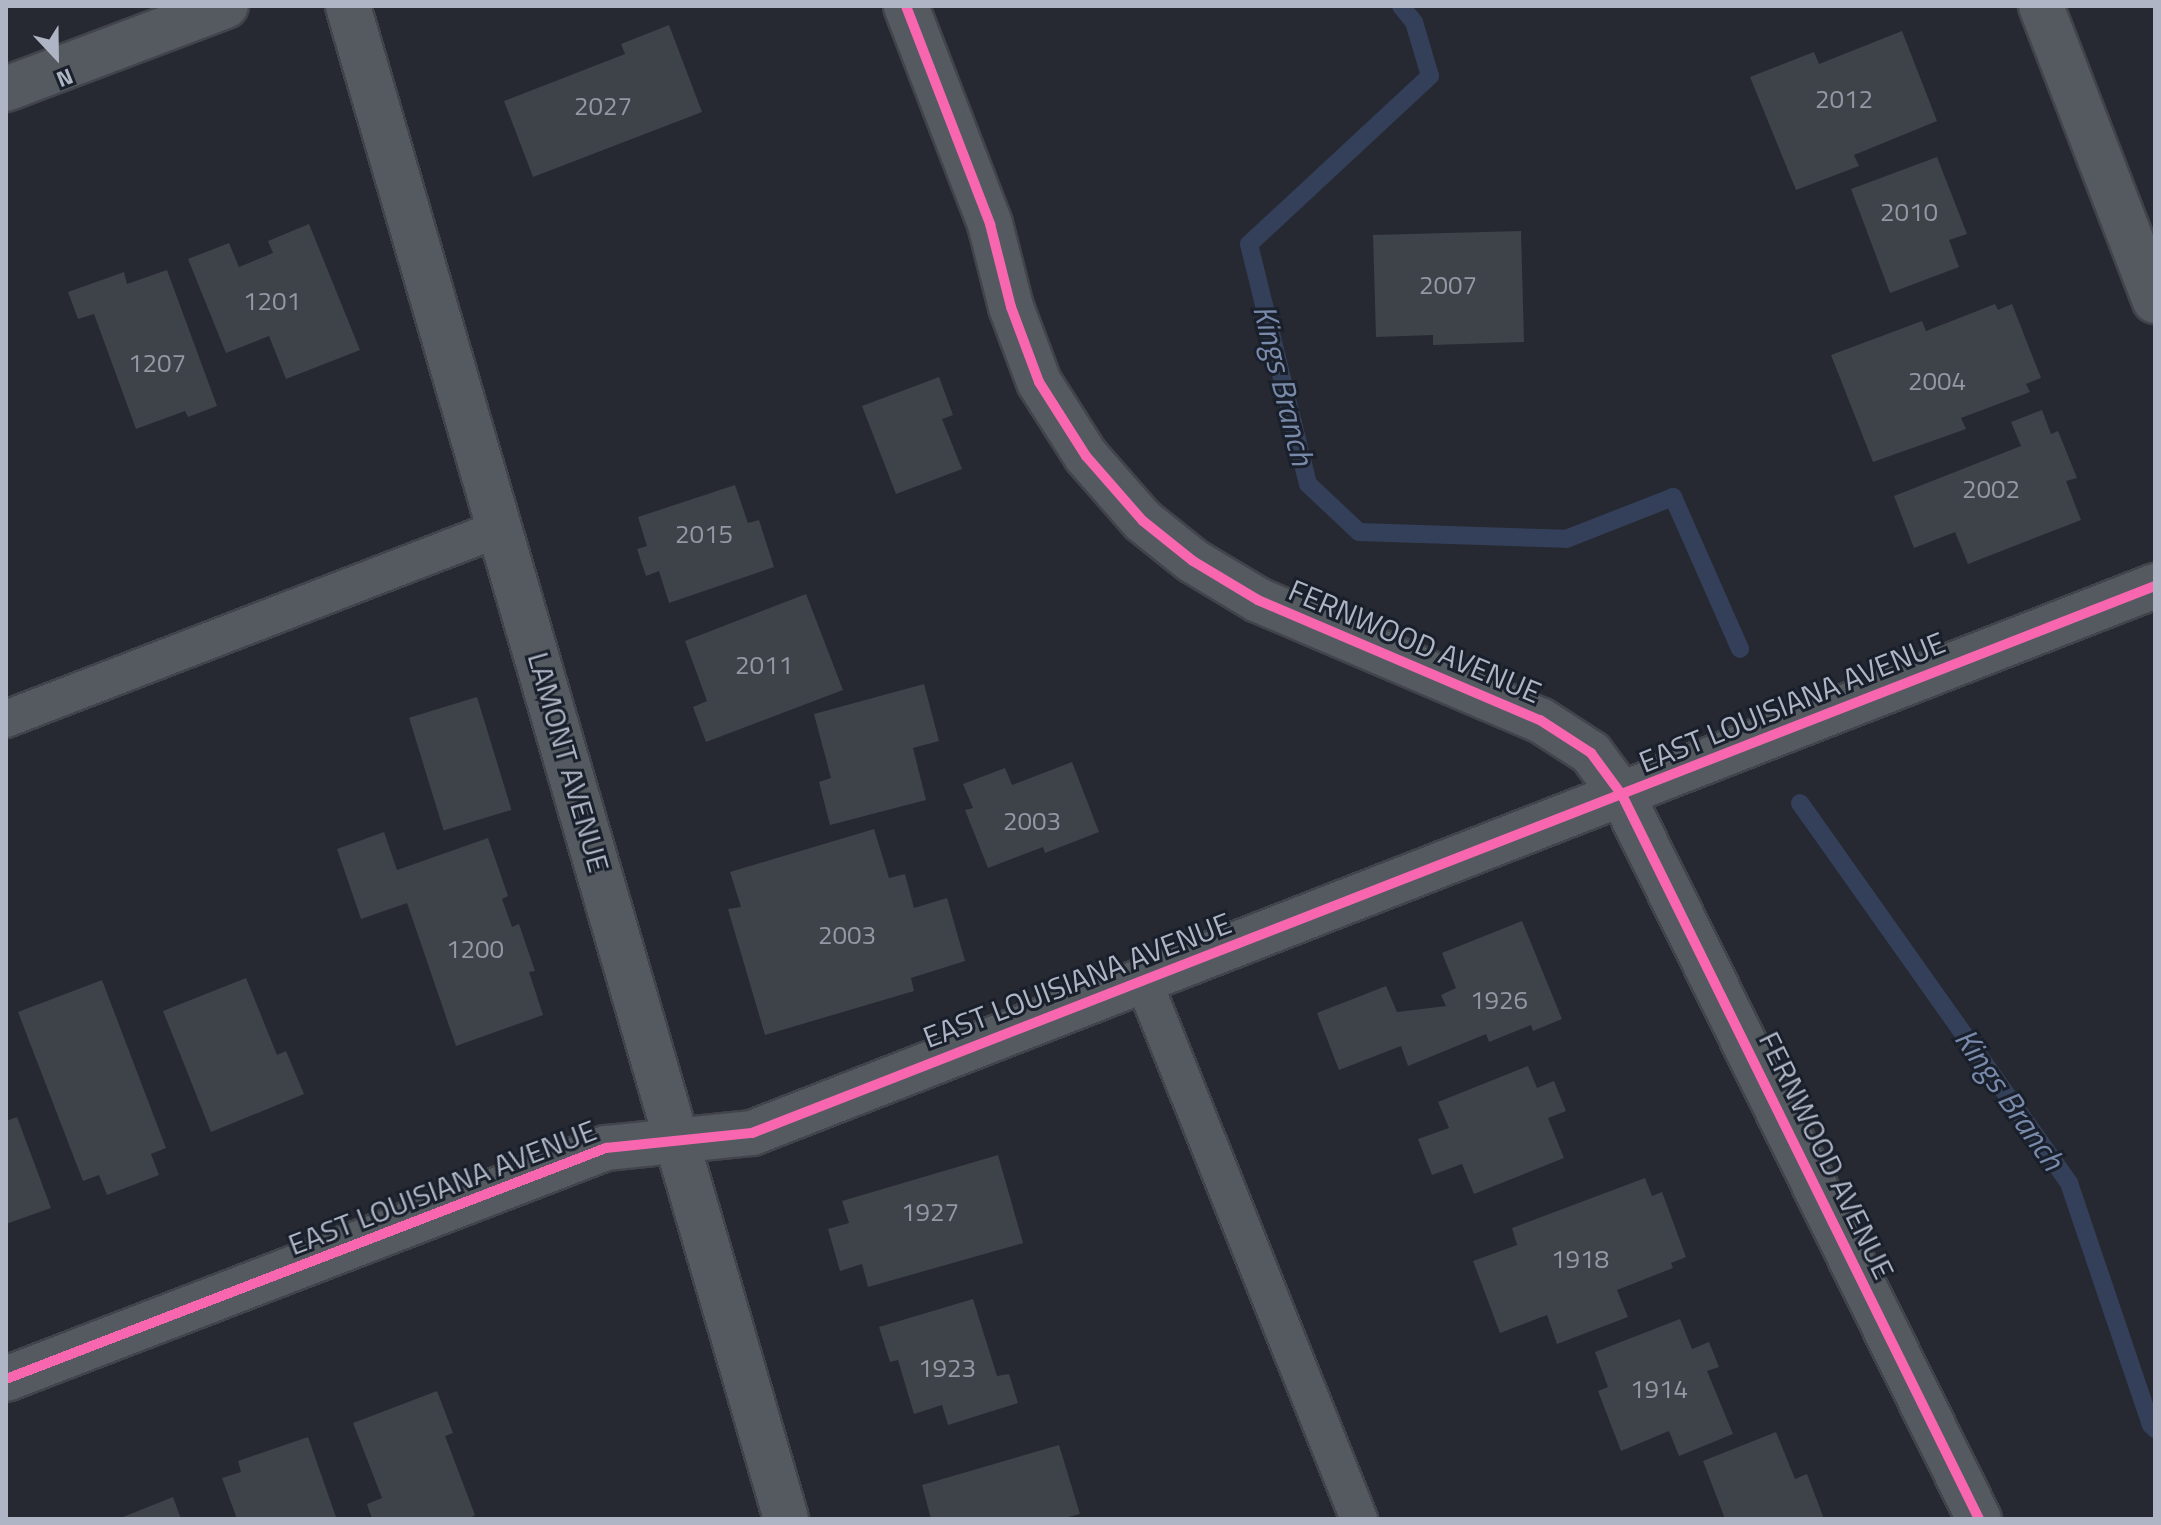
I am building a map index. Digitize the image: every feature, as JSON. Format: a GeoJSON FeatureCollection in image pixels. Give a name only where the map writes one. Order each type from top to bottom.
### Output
{"type":"FeatureCollection","features":[{"type":"Feature","properties":{"kind":"street"},"geometry":{"type":"LineString","coordinates":[[6,89],[226,6]]}},
{"type":"Feature","properties":{"kind":"street","name":"LAMONT AVENUE"},"geometry":{"type":"LineString","coordinates":[[348,6],[680,1142],[786,1519]]}},
{"type":"Feature","properties":{"kind":"street","name":"FERNWOOD AVENUE"},"geometry":{"type":"LineString","coordinates":[[906,6],[990,224],[1011,307],[1039,382],[1086,456],[1143,521],[1193,561],[1258,600],[1540,720],[1591,753],[1622,795],[1979,1519]]}},
{"type":"Feature","properties":{"kind":"street"},"geometry":{"type":"LineString","coordinates":[[2041,6],[2155,301]]}},
{"type":"Feature","properties":{"kind":"street","name":"EAST LOUISIANA AVENUE"},"geometry":{"type":"LineString","coordinates":[[6,1379],[606,1148],[752,1133],[2155,586]]}},
{"type":"Feature","properties":{"kind":"lane"},"geometry":{"type":"LineString","coordinates":[[6,719],[501,528]]}},
{"type":"Feature","properties":{"kind":"lane"},"geometry":{"type":"LineString","coordinates":[[1143,980],[1359,1519]]}},
{"type":"Feature","properties":{"kind":"building"},"geometry":{"type":"Polygon","coordinates":[[[669,25],[702,112],[533,177],[504,101],[625,54],[621,44],[669,25]]]}},
{"type":"Feature","properties":{"kind":"building"},"geometry":{"type":"Polygon","coordinates":[[[1902,31],[1937,121],[1854,155],[1859,166],[1796,190],[1750,77],[1814,52],[1819,64],[1902,31]]]}},
{"type":"Feature","properties":{"kind":"building"},"geometry":{"type":"Polygon","coordinates":[[[1937,157],[1967,234],[1949,240],[1959,267],[1890,293],[1851,189],[1937,157]]]}},
{"type":"Feature","properties":{"kind":"building"},"geometry":{"type":"Polygon","coordinates":[[[309,224],[360,350],[286,379],[269,336],[226,353],[188,259],[229,243],[239,267],[273,253],[268,241],[309,224]]]}},
{"type":"Feature","properties":{"kind":"building"},"geometry":{"type":"Polygon","coordinates":[[[1521,231],[1524,342],[1433,345],[1433,335],[1376,337],[1373,235],[1521,231]]]}},
{"type":"Feature","properties":{"kind":"building"},"geometry":{"type":"Polygon","coordinates":[[[167,270],[217,406],[188,417],[185,411],[136,429],[94,314],[78,319],[68,292],[124,272],[127,284],[167,270]]]}},
{"type":"Feature","properties":{"kind":"building"},"geometry":{"type":"Polygon","coordinates":[[[1995,304],[1998,310],[2012,304],[2041,378],[2026,384],[2030,392],[1961,418],[1966,429],[1873,462],[1831,355],[1922,321],[1926,331],[1995,304]]]}},
{"type":"Feature","properties":{"kind":"building"},"geometry":{"type":"Polygon","coordinates":[[[939,377],[953,415],[942,419],[962,469],[896,494],[862,406],[939,377]]]}},
{"type":"Feature","properties":{"kind":"building"},"geometry":{"type":"Polygon","coordinates":[[[2042,410],[2051,434],[2058,431],[2077,478],[2066,481],[2081,520],[1968,564],[1955,532],[1914,548],[1894,496],[2021,446],[2011,422],[2042,410]]]}},
{"type":"Feature","properties":{"kind":"building"},"geometry":{"type":"Polygon","coordinates":[[[735,485],[748,523],[759,520],[774,567],[669,603],[659,571],[646,576],[637,549],[647,546],[638,517],[735,485]]]}},
{"type":"Feature","properties":{"kind":"building"},"geometry":{"type":"Polygon","coordinates":[[[806,594],[843,690],[706,742],[693,707],[707,701],[685,641],[806,594]]]}},
{"type":"Feature","properties":{"kind":"building"},"geometry":{"type":"Polygon","coordinates":[[[924,684],[939,741],[913,748],[926,800],[830,825],[819,782],[831,778],[814,714],[924,684]]]}},
{"type":"Feature","properties":{"kind":"building"},"geometry":{"type":"Polygon","coordinates":[[[477,697],[511,810],[444,831],[409,718],[477,697]]]}},
{"type":"Feature","properties":{"kind":"building"},"geometry":{"type":"Polygon","coordinates":[[[1072,762],[1099,832],[1045,853],[1043,847],[988,868],[965,810],[973,808],[963,784],[1005,768],[1012,785],[1072,762]]]}},
{"type":"Feature","properties":{"kind":"building"},"geometry":{"type":"Polygon","coordinates":[[[874,829],[889,878],[905,874],[914,908],[947,898],[965,961],[911,978],[914,991],[765,1035],[728,909],[741,907],[730,872],[874,829]]]}},
{"type":"Feature","properties":{"kind":"building"},"geometry":{"type":"Polygon","coordinates":[[[384,832],[397,870],[488,838],[508,896],[502,899],[512,927],[519,924],[535,971],[529,972],[543,1015],[456,1046],[407,903],[361,919],[337,849],[384,832]]]}},
{"type":"Feature","properties":{"kind":"building"},"geometry":{"type":"Polygon","coordinates":[[[1522,921],[1562,1019],[1533,1031],[1531,1025],[1489,1042],[1486,1034],[1408,1066],[1401,1046],[1339,1070],[1317,1013],[1386,986],[1397,1012],[1446,1006],[1441,995],[1456,988],[1442,953],[1522,921]]]}},
{"type":"Feature","properties":{"kind":"building"},"geometry":{"type":"Polygon","coordinates":[[[246,978],[277,1055],[286,1051],[304,1094],[211,1132],[163,1011],[246,978]]]}},
{"type":"Feature","properties":{"kind":"building"},"geometry":{"type":"Polygon","coordinates":[[[102,980],[166,1148],[151,1154],[159,1175],[107,1195],[99,1175],[83,1181],[18,1012],[102,980]]]}},
{"type":"Feature","properties":{"kind":"building"},"geometry":{"type":"Polygon","coordinates":[[[1528,1066],[1537,1088],[1554,1081],[1566,1111],[1548,1118],[1564,1158],[1474,1194],[1462,1164],[1432,1175],[1418,1139],[1449,1128],[1438,1102],[1528,1066]]]}},
{"type":"Feature","properties":{"kind":"building"},"geometry":{"type":"Polygon","coordinates":[[[17,1117],[51,1208],[6,1224],[6,1121],[17,1117]]]}},
{"type":"Feature","properties":{"kind":"building"},"geometry":{"type":"Polygon","coordinates":[[[998,1155],[1023,1243],[868,1287],[862,1264],[840,1271],[828,1229],[849,1223],[842,1201],[998,1155]]]}},
{"type":"Feature","properties":{"kind":"building"},"geometry":{"type":"Polygon","coordinates":[[[1645,1178],[1652,1196],[1662,1192],[1686,1257],[1671,1263],[1673,1268],[1617,1290],[1628,1317],[1557,1344],[1547,1315],[1500,1333],[1473,1261],[1517,1245],[1512,1228],[1645,1178]]]}},
{"type":"Feature","properties":{"kind":"building"},"geometry":{"type":"Polygon","coordinates":[[[973,1299],[997,1376],[1009,1374],[1018,1403],[948,1425],[942,1405],[914,1414],[898,1360],[890,1362],[879,1327],[973,1299]]]}},
{"type":"Feature","properties":{"kind":"building"},"geometry":{"type":"Polygon","coordinates":[[[1680,1319],[1692,1349],[1709,1342],[1719,1367],[1707,1371],[1733,1434],[1679,1456],[1669,1431],[1621,1451],[1598,1391],[1608,1387],[1595,1352],[1680,1319]]]}},
{"type":"Feature","properties":{"kind":"building"},"geometry":{"type":"Polygon","coordinates":[[[437,1391],[453,1433],[445,1436],[475,1515],[469,1519],[372,1519],[367,1504],[382,1498],[353,1423],[437,1391]]]}},
{"type":"Feature","properties":{"kind":"building"},"geometry":{"type":"Polygon","coordinates":[[[1776,1432],[1795,1479],[1807,1474],[1824,1519],[1725,1519],[1703,1461],[1776,1432]]]}},
{"type":"Feature","properties":{"kind":"building"},"geometry":{"type":"Polygon","coordinates":[[[308,1437],[336,1517],[237,1519],[222,1478],[241,1472],[238,1461],[308,1437]]]}},
{"type":"Feature","properties":{"kind":"building"},"geometry":{"type":"Polygon","coordinates":[[[1059,1445],[1080,1514],[1061,1519],[931,1519],[922,1485],[1059,1445]]]}},
{"type":"Feature","properties":{"kind":"building"},"geometry":{"type":"Polygon","coordinates":[[[173,1497],[181,1519],[118,1519],[173,1497]]]}},
{"type":"Feature","properties":{"kind":"waterway","name":"Kings Branch"},"geometry":{"type":"LineString","coordinates":[[1401,6],[1414,22],[1430,76],[1249,244],[1308,484],[1359,532],[1566,539],[1673,497],[1740,649]]}},
{"type":"Feature","properties":{"kind":"waterway","name":"Kings Branch"},"geometry":{"type":"LineString","coordinates":[[1800,803],[2069,1183],[2151,1425],[2155,1429]]}},
{"type":"Feature","properties":{"kind":"cycle path"},"geometry":{"type":"LineString","coordinates":[[906,6],[990,224],[1011,307],[1039,382],[1086,456],[1143,521],[1193,561],[1258,600],[1540,720],[1591,753],[1622,795],[1979,1519]]}},
{"type":"Feature","properties":{"kind":"cycle path"},"geometry":{"type":"LineString","coordinates":[[6,1379],[606,1148],[752,1133],[2155,586]]}}]}
